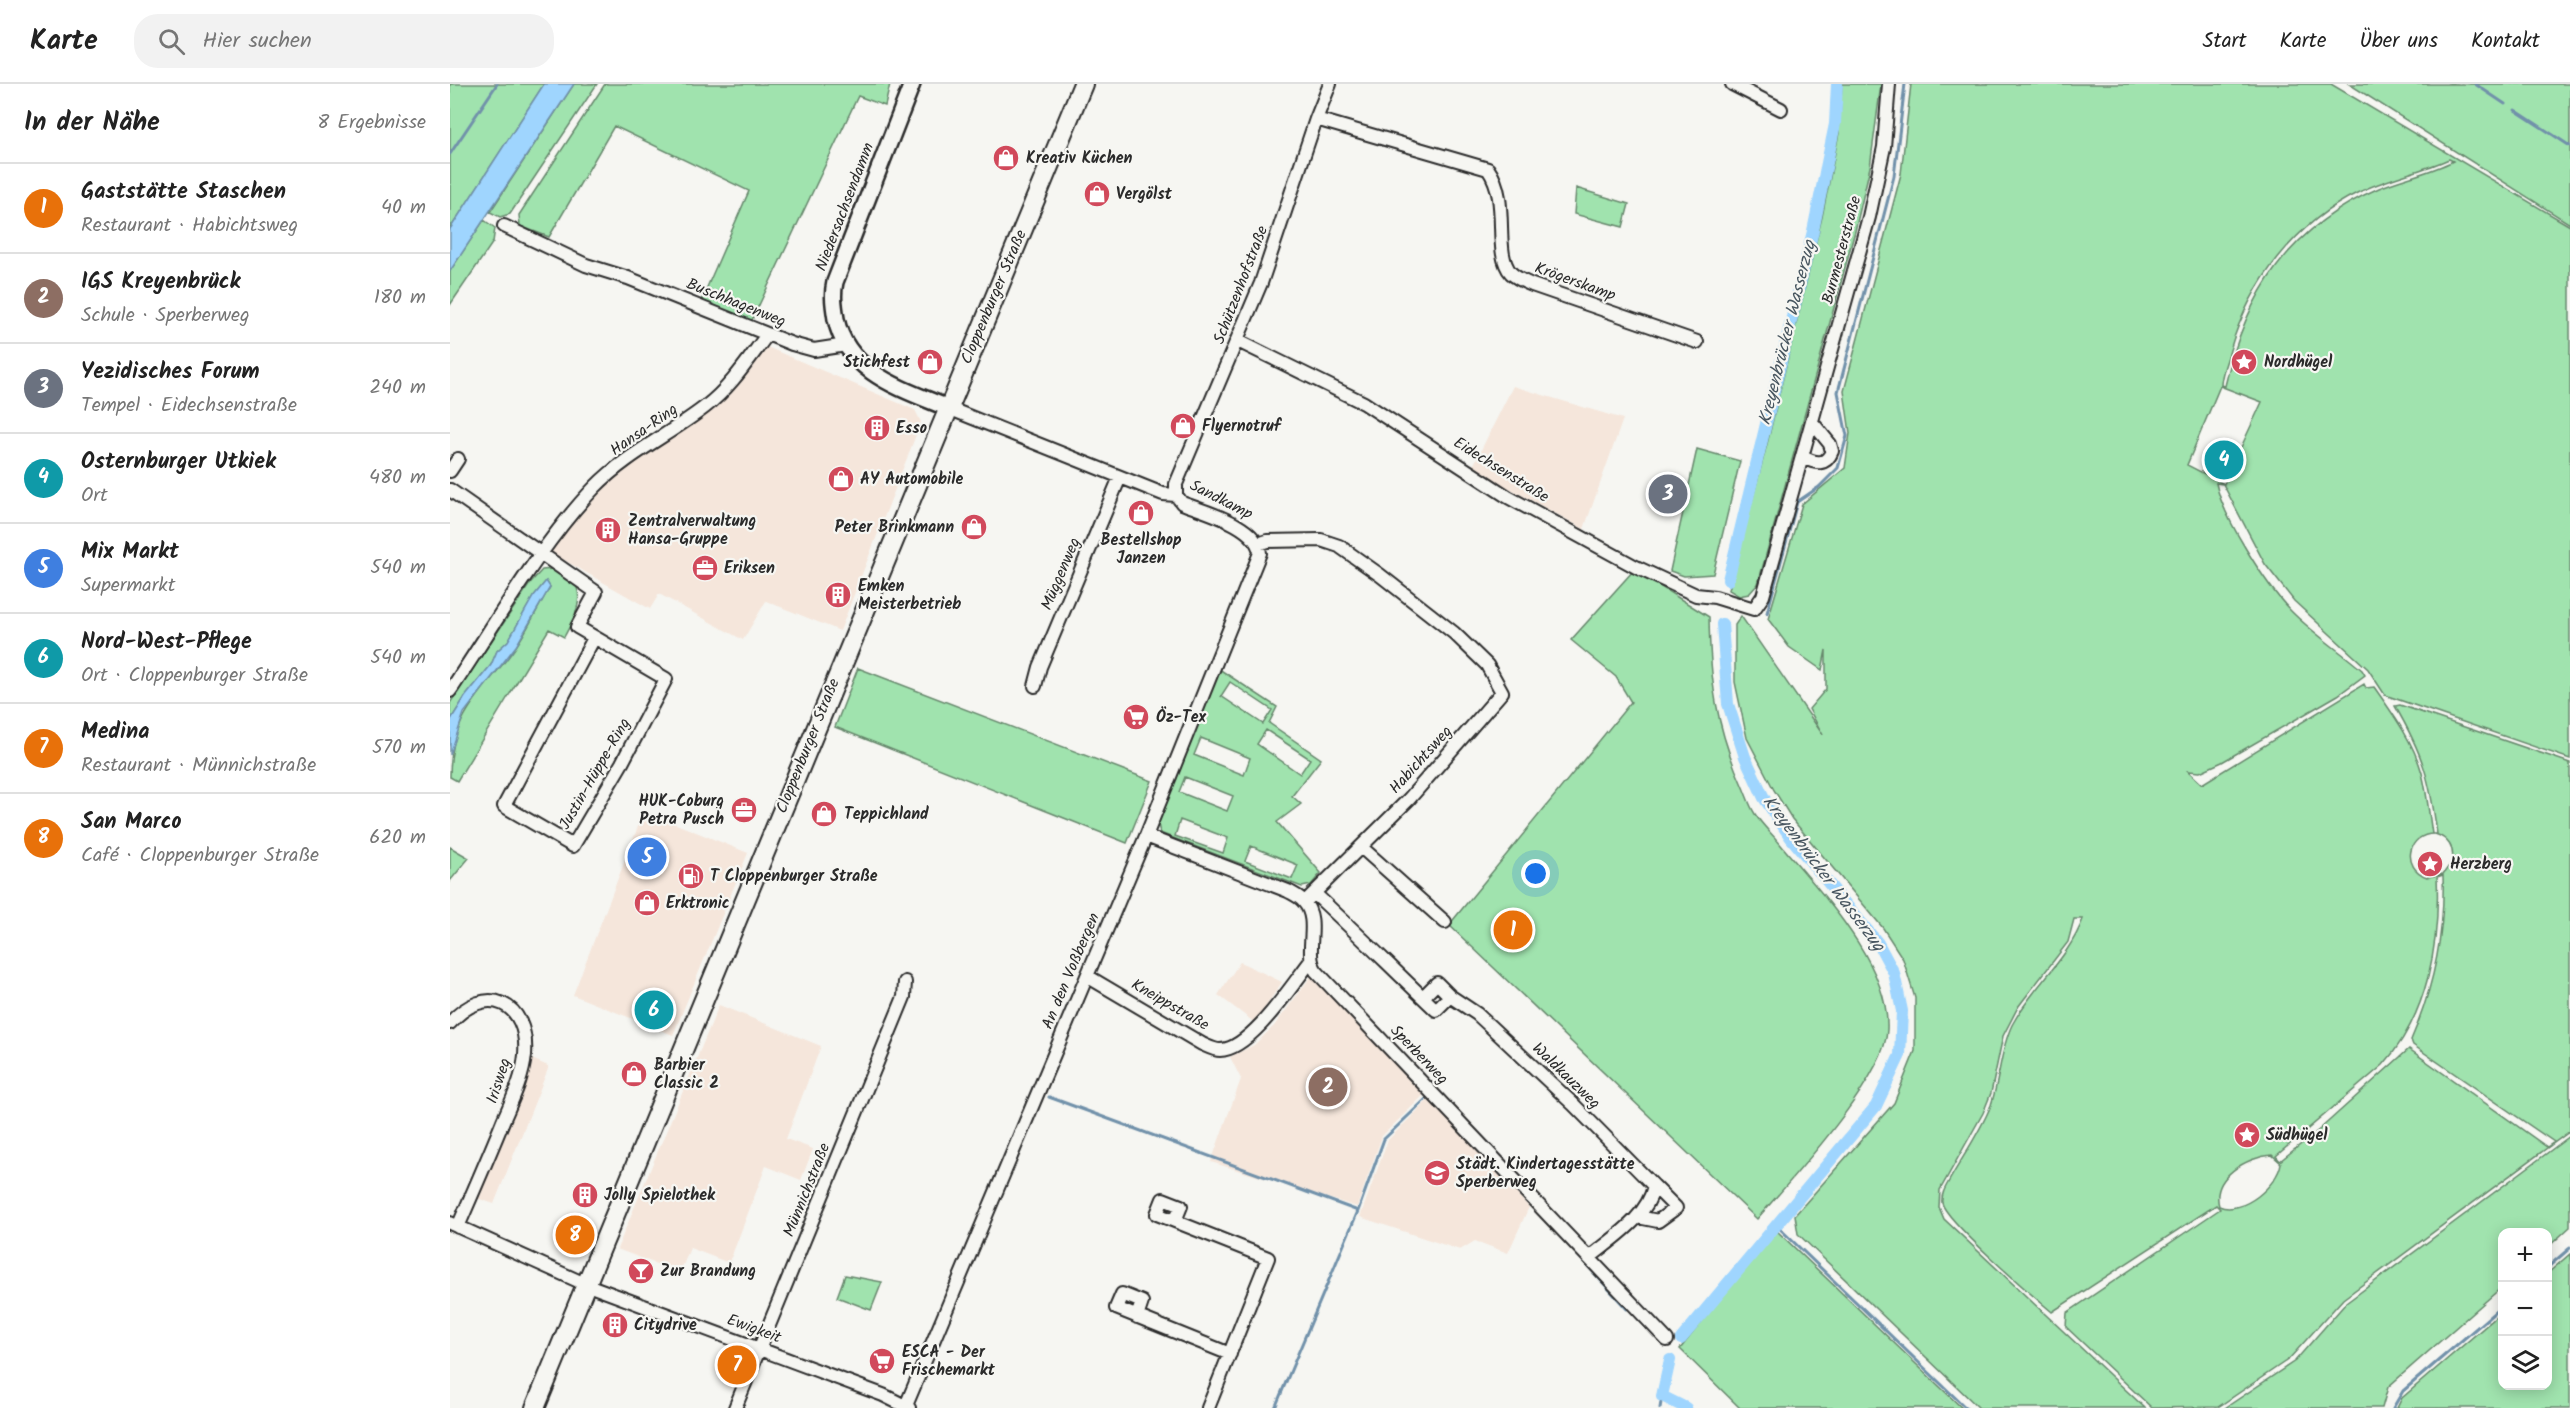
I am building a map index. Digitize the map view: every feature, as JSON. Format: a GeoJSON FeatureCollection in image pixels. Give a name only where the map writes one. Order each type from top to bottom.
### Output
{"type":"FeatureCollection","features":[{"type":"Feature","properties":{"kind":"main road","name":"Cloppenburger Straße"},"geometry":{"type":"LineString","coordinates":[[535,1408],[1083,84]]}},
{"type":"Feature","properties":{"kind":"street","name":"Niedersachsendamm"},"geometry":{"type":"LineString","coordinates":[[846,345],[835,315],[833,292],[912,84]]}},
{"type":"Feature","properties":{"kind":"street","name":"Schützenhofstraße"},"geometry":{"type":"LineString","coordinates":[[1176,495],[1176,484],[1238,341],[1273,251],[1316,119],[1330,84]]}},
{"type":"Feature","properties":{"kind":"street"},"geometry":{"type":"LineString","coordinates":[[1732,84],[1781,109]]}},
{"type":"Feature","properties":{"kind":"street","name":"Burmesterstraße"},"geometry":{"type":"LineString","coordinates":[[1754,609],[1763,596],[1869,217],[1884,147],[1889,84]]}},
{"type":"Feature","properties":{"kind":"street","name":"Krögerskamp"},"geometry":{"type":"LineString","coordinates":[[1316,119],[1488,169],[1496,180],[1500,193],[1503,255],[1512,275],[1532,285],[1697,342]]}},
{"type":"Feature","properties":{"kind":"street","name":"Buschhagenweg"},"geometry":{"type":"LineString","coordinates":[[504,226],[586,265],[628,278],[767,335],[808,349],[835,348],[846,345]]}},
{"type":"Feature","properties":{"kind":"street","name":"Hansa-Ring"},"geometry":{"type":"LineString","coordinates":[[450,691],[541,555],[596,487],[653,441],[706,407],[736,378],[767,335]]}},
{"type":"Feature","properties":{"kind":"street","name":"Eidechsenstraße"},"geometry":{"type":"LineString","coordinates":[[1238,341],[1364,403],[1508,497],[1636,567],[1696,595],[1715,597],[1754,609]]}},
{"type":"Feature","properties":{"kind":"street"},"geometry":{"type":"LineString","coordinates":[[846,345],[854,357],[879,378],[948,408]]}},
{"type":"Feature","properties":{"kind":"street","name":"Sandkamp"},"geometry":{"type":"LineString","coordinates":[[948,408],[1163,494],[1176,495],[1182,503],[1246,530],[1258,544],[1267,541],[1321,540],[1340,546],[1380,574],[1455,633],[1487,665],[1502,692]]}},
{"type":"Feature","properties":{"kind":"street"},"geometry":{"type":"LineString","coordinates":[[1803,457],[1814,463],[1823,463],[1829,459],[1832,451],[1830,444],[1812,422]]}},
{"type":"Feature","properties":{"kind":"street"},"geometry":{"type":"LineString","coordinates":[[450,471],[458,459]]}},
{"type":"Feature","properties":{"kind":"street","name":"Müggenweg"},"geometry":{"type":"LineString","coordinates":[[1035,686],[1040,667],[1120,477]]}},
{"type":"Feature","properties":{"kind":"street"},"geometry":{"type":"LineString","coordinates":[[450,490],[541,555]]}},
{"type":"Feature","properties":{"kind":"street","name":"An den Voßbergen"},"geometry":{"type":"LineString","coordinates":[[906,1407],[1146,836],[1257,564],[1260,553],[1258,544]]}},
{"type":"Feature","properties":{"kind":"street","name":"Justin-Hüppe-Ring"},"geometry":{"type":"LineString","coordinates":[[541,555],[596,592],[577,627],[666,679],[622,763],[573,846],[504,806],[594,638]]}},
{"type":"Feature","properties":{"kind":"street","name":"Habichtsweg"},"geometry":{"type":"LineString","coordinates":[[1305,902],[1409,799],[1502,692]]}},
{"type":"Feature","properties":{"kind":"street"},"geometry":{"type":"LineString","coordinates":[[1146,836],[1288,891],[1305,902],[1311,922],[1310,962]]}},
{"type":"Feature","properties":{"kind":"street"},"geometry":{"type":"LineString","coordinates":[[1360,847],[1445,922]]}},
{"type":"Feature","properties":{"kind":"street"},"geometry":{"type":"LineString","coordinates":[[1314,892],[1436,1010],[1450,996]]}},
{"type":"Feature","properties":{"kind":"street","name":"Kneippstraße"},"geometry":{"type":"LineString","coordinates":[[1087,976],[1202,1044],[1219,1050],[1237,1045],[1253,1032],[1310,962]]}},
{"type":"Feature","properties":{"kind":"street","name":"Sperberweg"},"geometry":{"type":"LineString","coordinates":[[1310,962],[1316,971],[1666,1340]]}},
{"type":"Feature","properties":{"kind":"street","name":"Münnichstraße"},"geometry":{"type":"LineString","coordinates":[[735,1408],[904,997],[905,982]]}},
{"type":"Feature","properties":{"kind":"street","name":"Waldkauzweg"},"geometry":{"type":"LineString","coordinates":[[1423,997],[1437,983],[1450,996],[1477,1014],[1573,1104],[1676,1208],[1658,1221],[1638,1216]]}},
{"type":"Feature","properties":{"kind":"street","name":"Irisweg"},"geometry":{"type":"LineString","coordinates":[[450,1023],[463,1008],[480,1001],[493,1000],[512,1011],[521,1026],[525,1045],[520,1080],[454,1225]]}},
{"type":"Feature","properties":{"kind":"street"},"geometry":{"type":"LineString","coordinates":[[1589,1258],[1638,1216],[1652,1195],[1654,1186]]}},
{"type":"Feature","properties":{"kind":"street"},"geometry":{"type":"LineString","coordinates":[[1175,1221],[1268,1258],[1208,1408]]}},
{"type":"Feature","properties":{"kind":"street","name":"Ewigkeit"},"geometry":{"type":"LineString","coordinates":[[454,1225],[585,1284],[883,1395],[906,1407]]}},
{"type":"Feature","properties":{"kind":"street"},"geometry":{"type":"LineString","coordinates":[[1137,1317],[1230,1354]]}},
{"type":"Feature","properties":{"kind":"shaded area"},"geometry":{"type":"Polygon","coordinates":[[[767,347],[915,410],[921,422],[840,631],[766,601],[743,640],[659,594],[650,609],[550,552],[588,503],[626,467],[702,417],[740,379],[767,347]]]}},
{"type":"Feature","properties":{"kind":"shaded area"},"geometry":{"type":"Polygon","coordinates":[[[1513,386],[1623,419],[1584,529],[1472,468],[1513,386]]]}},
{"type":"Feature","properties":{"kind":"shaded area"},"geometry":{"type":"Polygon","coordinates":[[[644,811],[748,853],[673,1035],[573,995],[644,811]]]}},
{"type":"Feature","properties":{"kind":"shaded area"},"geometry":{"type":"Polygon","coordinates":[[[1240,962],[1282,982],[1255,1023],[1218,995],[1240,962]]]}},
{"type":"Feature","properties":{"kind":"shaded area"},"geometry":{"type":"Polygon","coordinates":[[[1312,975],[1425,1094],[1382,1136],[1357,1207],[1211,1162],[1241,1079],[1230,1057],[1254,1045],[1274,1026],[1312,975]]]}},
{"type":"Feature","properties":{"kind":"shaded area"},"geometry":{"type":"Polygon","coordinates":[[[719,1005],[821,1046],[786,1139],[813,1149],[801,1180],[766,1166],[729,1263],[690,1248],[680,1273],[617,1249],[719,1005]]]}},
{"type":"Feature","properties":{"kind":"shaded area"},"geometry":{"type":"Polygon","coordinates":[[[525,1056],[548,1066],[548,1069],[494,1204],[471,1196],[525,1056]]]}},
{"type":"Feature","properties":{"kind":"shaded area","name":"Städt. Kindertagesstätte Sperberweg"},"geometry":{"type":"Polygon","coordinates":[[[1429,1099],[1529,1207],[1508,1253],[1475,1241],[1460,1250],[1360,1217],[1388,1140],[1429,1099]]]}},
{"type":"Feature","properties":{"kind":"green space"},"geometry":{"type":"Polygon","coordinates":[[[450,84],[544,84],[450,229],[450,84]]]}},
{"type":"Feature","properties":{"kind":"green space"},"geometry":{"type":"Polygon","coordinates":[[[574,84],[597,84],[510,214],[500,217],[490,212],[574,84]]]}},
{"type":"Feature","properties":{"kind":"green space"},"geometry":{"type":"Polygon","coordinates":[[[605,84],[890,84],[885,106],[858,96],[751,322],[701,301],[749,191],[614,126],[549,237],[520,226],[519,215],[605,84]]]}},
{"type":"Feature","properties":{"kind":"green space"},"geometry":{"type":"Polygon","coordinates":[[[1842,84],[1881,84],[1870,167],[1855,231],[1758,584],[1749,594],[1739,596],[1729,590],[1822,217],[1839,133],[1842,84]]]}},
{"type":"Feature","properties":{"kind":"green space"},"geometry":{"type":"Polygon","coordinates":[[[1911,84],[2331,84],[2570,226],[2570,759],[2385,695],[2368,669],[2294,601],[2265,564],[2223,484],[2216,483],[2227,513],[2246,550],[2280,599],[2298,618],[2362,670],[2365,675],[2338,695],[2222,762],[2200,772],[2188,771],[2202,784],[2364,684],[2366,688],[2374,687],[2402,728],[2418,761],[2427,796],[2432,834],[2435,834],[2437,834],[2424,767],[2395,706],[2400,705],[2570,763],[2570,1131],[2343,1299],[2289,1359],[2218,1407],[2152,1408],[2066,1327],[2067,1313],[2220,1209],[2216,1205],[2052,1312],[1974,1241],[1947,1212],[1942,1203],[1946,1186],[1977,1134],[1991,1105],[2005,1044],[2012,1025],[2029,998],[2068,948],[2083,919],[2074,919],[2068,942],[2018,1007],[2003,1036],[1991,1093],[1983,1113],[1940,1190],[1939,1207],[1944,1219],[2145,1408],[1979,1408],[1798,1234],[1795,1215],[1894,1103],[1915,1051],[1915,998],[1903,959],[1883,928],[1792,819],[1747,738],[1735,682],[1735,625],[1741,616],[1823,735],[1809,709],[1826,689],[1826,650],[1822,670],[1789,647],[1768,619],[1802,504],[1845,468],[1850,433],[1844,391],[1901,174],[1911,84]],[[2449,159],[2359,192],[2315,220],[2295,238],[2263,279],[2250,301],[2230,350],[2221,385],[2225,386],[2245,321],[2259,293],[2276,267],[2297,243],[2320,222],[2348,204],[2379,188],[2453,161],[2449,159]],[[2220,386],[2187,465],[2224,484],[2262,402],[2220,386]],[[2426,835],[2413,845],[2411,859],[2413,866],[2427,877],[2443,874],[2452,862],[2451,848],[2440,836],[2426,835]],[[2443,875],[2437,877],[2433,952],[2428,977],[2411,1024],[2383,1065],[2276,1156],[2280,1161],[2320,1129],[2409,1049],[2547,1147],[2554,1142],[2413,1045],[2411,1040],[2432,980],[2440,939],[2443,875]],[[2272,1155],[2252,1160],[2233,1170],[2220,1186],[2219,1206],[2238,1207],[2248,1203],[2266,1189],[2278,1172],[2281,1163],[2272,1155]]]}},
{"type":"Feature","properties":{"kind":"green space"},"geometry":{"type":"Polygon","coordinates":[[[2349,84],[2570,84],[2570,224],[2349,84]]]}},
{"type":"Feature","properties":{"kind":"green space"},"geometry":{"type":"Polygon","coordinates":[[[1576,188],[1629,204],[1623,227],[1574,214],[1576,188]]]}},
{"type":"Feature","properties":{"kind":"green space"},"geometry":{"type":"Polygon","coordinates":[[[484,220],[495,228],[493,242],[450,305],[450,271],[484,220]]]}},
{"type":"Feature","properties":{"kind":"green space"},"geometry":{"type":"Polygon","coordinates":[[[1697,449],[1740,461],[1713,574],[1684,576],[1670,571],[1697,449]]]}},
{"type":"Feature","properties":{"kind":"green space"},"geometry":{"type":"Polygon","coordinates":[[[553,569],[574,582],[579,596],[574,617],[564,637],[549,629],[457,781],[450,777],[451,756],[462,721],[470,706],[524,633],[550,587],[546,581],[533,597],[508,641],[497,651],[491,665],[465,697],[450,721],[450,703],[531,582],[542,570],[553,569]]]}},
{"type":"Feature","properties":{"kind":"green space"},"geometry":{"type":"Polygon","coordinates":[[[1634,570],[1709,617],[1713,683],[1720,723],[1749,803],[1761,822],[1833,907],[1850,931],[1877,980],[1885,1005],[1887,1030],[1882,1050],[1871,1074],[1834,1128],[1757,1219],[1449,925],[1631,702],[1616,677],[1571,640],[1634,570]]]}},
{"type":"Feature","properties":{"kind":"green space"},"geometry":{"type":"Polygon","coordinates":[[[858,668],[1152,781],[1127,843],[835,727],[858,668]]]}},
{"type":"Feature","properties":{"kind":"green space"},"geometry":{"type":"Polygon","coordinates":[[[1219,669],[1277,707],[1269,723],[1321,759],[1292,796],[1301,804],[1277,822],[1321,873],[1311,885],[1302,887],[1160,833],[1158,824],[1219,669]],[[1230,682],[1221,696],[1263,724],[1272,710],[1230,682]],[[1266,730],[1257,744],[1300,774],[1310,759],[1266,730]],[[1201,738],[1194,755],[1244,775],[1250,758],[1201,738]],[[1185,777],[1179,792],[1227,811],[1233,796],[1185,777]],[[1180,820],[1175,836],[1223,853],[1228,838],[1180,820]],[[1251,846],[1245,861],[1292,879],[1298,865],[1251,846]]]}},
{"type":"Feature","properties":{"kind":"green space"},"geometry":{"type":"Polygon","coordinates":[[[450,847],[469,858],[450,881],[450,847]]]}},
{"type":"Feature","properties":{"kind":"green space"},"geometry":{"type":"Polygon","coordinates":[[[2570,1136],[2570,1227],[2552,1243],[2552,1228],[2498,1228],[2498,1291],[2388,1387],[2382,1408],[2225,1408],[2295,1361],[2346,1303],[2570,1136]]]}},
{"type":"Feature","properties":{"kind":"green space"},"geometry":{"type":"Polygon","coordinates":[[[1775,1230],[1962,1408],[1740,1408],[1680,1349],[1775,1230]]]}},
{"type":"Feature","properties":{"kind":"green space"},"geometry":{"type":"Polygon","coordinates":[[[2570,1254],[2570,1408],[2397,1408],[2402,1398],[2498,1315],[2498,1390],[2552,1390],[2552,1270],[2570,1254]]]}},
{"type":"Feature","properties":{"kind":"green space"},"geometry":{"type":"Polygon","coordinates":[[[845,1275],[882,1282],[871,1310],[837,1297],[845,1275]]]}},
{"type":"Feature","properties":{"kind":"water"},"geometry":{"type":"Polygon","coordinates":[[[544,84],[574,84],[450,271],[450,229],[544,84]]]}},
{"type":"Feature","properties":{"kind":"water"},"geometry":{"type":"Polygon","coordinates":[[[546,581],[550,587],[516,646],[464,713],[450,755],[450,721],[465,697],[491,665],[497,651],[508,641],[533,597],[546,581]]]}},
{"type":"Feature","properties":{"kind":"waterway"},"geometry":{"type":"LineString","coordinates":[[450,154],[497,84]]}},
{"type":"Feature","properties":{"kind":"waterway","name":"Kreyenbrücker Wasserzug"},"geometry":{"type":"LineString","coordinates":[[1728,580],[1813,231],[1835,124],[1837,84]]}},
{"type":"Feature","properties":{"kind":"waterway"},"geometry":{"type":"LineString","coordinates":[[1767,613],[1797,502],[1819,487],[1838,468],[1847,436],[1838,392],[1894,176],[1905,84]]}},
{"type":"Feature","properties":{"kind":"waterway"},"geometry":{"type":"LineString","coordinates":[[2475,84],[2505,104]]}},
{"type":"Feature","properties":{"kind":"waterway"},"geometry":{"type":"LineString","coordinates":[[2515,110],[2570,146]]}},
{"type":"Feature","properties":{"kind":"waterway","name":"Kreyenbrücker Wasserzug"},"geometry":{"type":"LineString","coordinates":[[1681,1339],[1876,1106],[1900,1055],[1902,1011],[1894,973],[1878,943],[1791,838],[1764,798],[1745,757],[1728,704],[1722,624]]}},
{"type":"Feature","properties":{"kind":"waterway"},"geometry":{"type":"LineString","coordinates":[[1049,1097],[1358,1211],[1384,1139],[1430,1095]]}},
{"type":"Feature","properties":{"kind":"waterway"},"geometry":{"type":"LineString","coordinates":[[1275,1408],[1358,1211]]}},
{"type":"Feature","properties":{"kind":"waterway"},"geometry":{"type":"LineString","coordinates":[[1776,1225],[1966,1408]]}},
{"type":"Feature","properties":{"kind":"waterway"},"geometry":{"type":"LineString","coordinates":[[1565,1241],[1627,1309]]}},
{"type":"Feature","properties":{"kind":"waterway"},"geometry":{"type":"LineString","coordinates":[[2552,1264],[2570,1248]]}},
{"type":"Feature","properties":{"kind":"waterway"},"geometry":{"type":"LineString","coordinates":[[2393,1408],[2403,1391],[2498,1309]]}},
{"type":"Feature","properties":{"kind":"waterway","name":"Kreyenbrücker Wasserzug"},"geometry":{"type":"LineString","coordinates":[[1670,1360],[1662,1396],[1686,1408]]}},
{"type":"Feature","properties":{"kind":"waterway"},"geometry":{"type":"LineString","coordinates":[[1660,1408],[1662,1396]]}},
{"type":"Feature","properties":{"kind":"place","name":"Kreativ Küchen"},"geometry":{"type":"Point","coordinates":[1006,158]}},
{"type":"Feature","properties":{"kind":"place","name":"Vergölst"},"geometry":{"type":"Point","coordinates":[1097,194]}},
{"type":"Feature","properties":{"kind":"place","name":"Stichfest"},"geometry":{"type":"Point","coordinates":[930,362]}},
{"type":"Feature","properties":{"kind":"place","name":"Nordhügel"},"geometry":{"type":"Point","coordinates":[2244,362]}},
{"type":"Feature","properties":{"kind":"place","name":"Flyernotruf"},"geometry":{"type":"Point","coordinates":[1183,426]}},
{"type":"Feature","properties":{"kind":"place","name":"Esso"},"geometry":{"type":"Point","coordinates":[877,428]}},
{"type":"Feature","properties":{"kind":"place","name":"Osternburger Utkiek"},"geometry":{"type":"Point","coordinates":[2224,460]}},
{"type":"Feature","properties":{"kind":"place","name":"AY Automobile"},"geometry":{"type":"Point","coordinates":[841,479]}},
{"type":"Feature","properties":{"kind":"place","name":"Yezidisches Forum"},"geometry":{"type":"Point","coordinates":[1668,494]}},
{"type":"Feature","properties":{"kind":"place","name":"Bestellshop Janzen"},"geometry":{"type":"Point","coordinates":[1141,513]}},
{"type":"Feature","properties":{"kind":"place","name":"Peter Brinkmann"},"geometry":{"type":"Point","coordinates":[974,527]}},
{"type":"Feature","properties":{"kind":"place","name":"Zentralverwaltung Hansa-Gruppe"},"geometry":{"type":"Point","coordinates":[608,530]}},
{"type":"Feature","properties":{"kind":"place","name":"Eriksen"},"geometry":{"type":"Point","coordinates":[705,568]}},
{"type":"Feature","properties":{"kind":"place","name":"Emken Meisterbetrieb"},"geometry":{"type":"Point","coordinates":[838,595]}},
{"type":"Feature","properties":{"kind":"place","name":"Öz-Tex"},"geometry":{"type":"Point","coordinates":[1136,717]}},
{"type":"Feature","properties":{"kind":"place","name":"HUK-Coburg Petra Pusch"},"geometry":{"type":"Point","coordinates":[744,810]}},
{"type":"Feature","properties":{"kind":"place","name":"Teppichland"},"geometry":{"type":"Point","coordinates":[824,814]}},
{"type":"Feature","properties":{"kind":"place","name":"Mix Markt"},"geometry":{"type":"Point","coordinates":[647,857]}},
{"type":"Feature","properties":{"kind":"place","name":"Herzberg"},"geometry":{"type":"Point","coordinates":[2430,864]}},
{"type":"Feature","properties":{"kind":"place","name":"T Cloppenburger Straße"},"geometry":{"type":"Point","coordinates":[691,876]}},
{"type":"Feature","properties":{"kind":"place","name":"Erktronic"},"geometry":{"type":"Point","coordinates":[647,903]}},
{"type":"Feature","properties":{"kind":"place","name":"Gaststätte Staschen"},"geometry":{"type":"Point","coordinates":[1513,930]}},
{"type":"Feature","properties":{"kind":"place","name":"Nord-West-Pflege"},"geometry":{"type":"Point","coordinates":[654,1010]}},
{"type":"Feature","properties":{"kind":"place","name":"Barbier Classic 2"},"geometry":{"type":"Point","coordinates":[634,1074]}},
{"type":"Feature","properties":{"kind":"place","name":"IGS Kreyenbrück"},"geometry":{"type":"Point","coordinates":[1328,1087]}},
{"type":"Feature","properties":{"kind":"place","name":"Südhügel"},"geometry":{"type":"Point","coordinates":[2247,1135]}},
{"type":"Feature","properties":{"kind":"place","name":"Städt. Kindertagesstätte Sperberweg"},"geometry":{"type":"Point","coordinates":[1437,1173]}},
{"type":"Feature","properties":{"kind":"place","name":"Jolly Spielothek"},"geometry":{"type":"Point","coordinates":[585,1195]}},
{"type":"Feature","properties":{"kind":"place","name":"San Marco"},"geometry":{"type":"Point","coordinates":[575,1235]}},
{"type":"Feature","properties":{"kind":"place","name":"Zur Brandung"},"geometry":{"type":"Point","coordinates":[641,1271]}},
{"type":"Feature","properties":{"kind":"place","name":"Citydrive"},"geometry":{"type":"Point","coordinates":[615,1325]}},
{"type":"Feature","properties":{"kind":"place","name":"ESCA - Der Frischemarkt"},"geometry":{"type":"Point","coordinates":[882,1361]}},
{"type":"Feature","properties":{"kind":"place","name":"Medina"},"geometry":{"type":"Point","coordinates":[737,1365]}}]}
